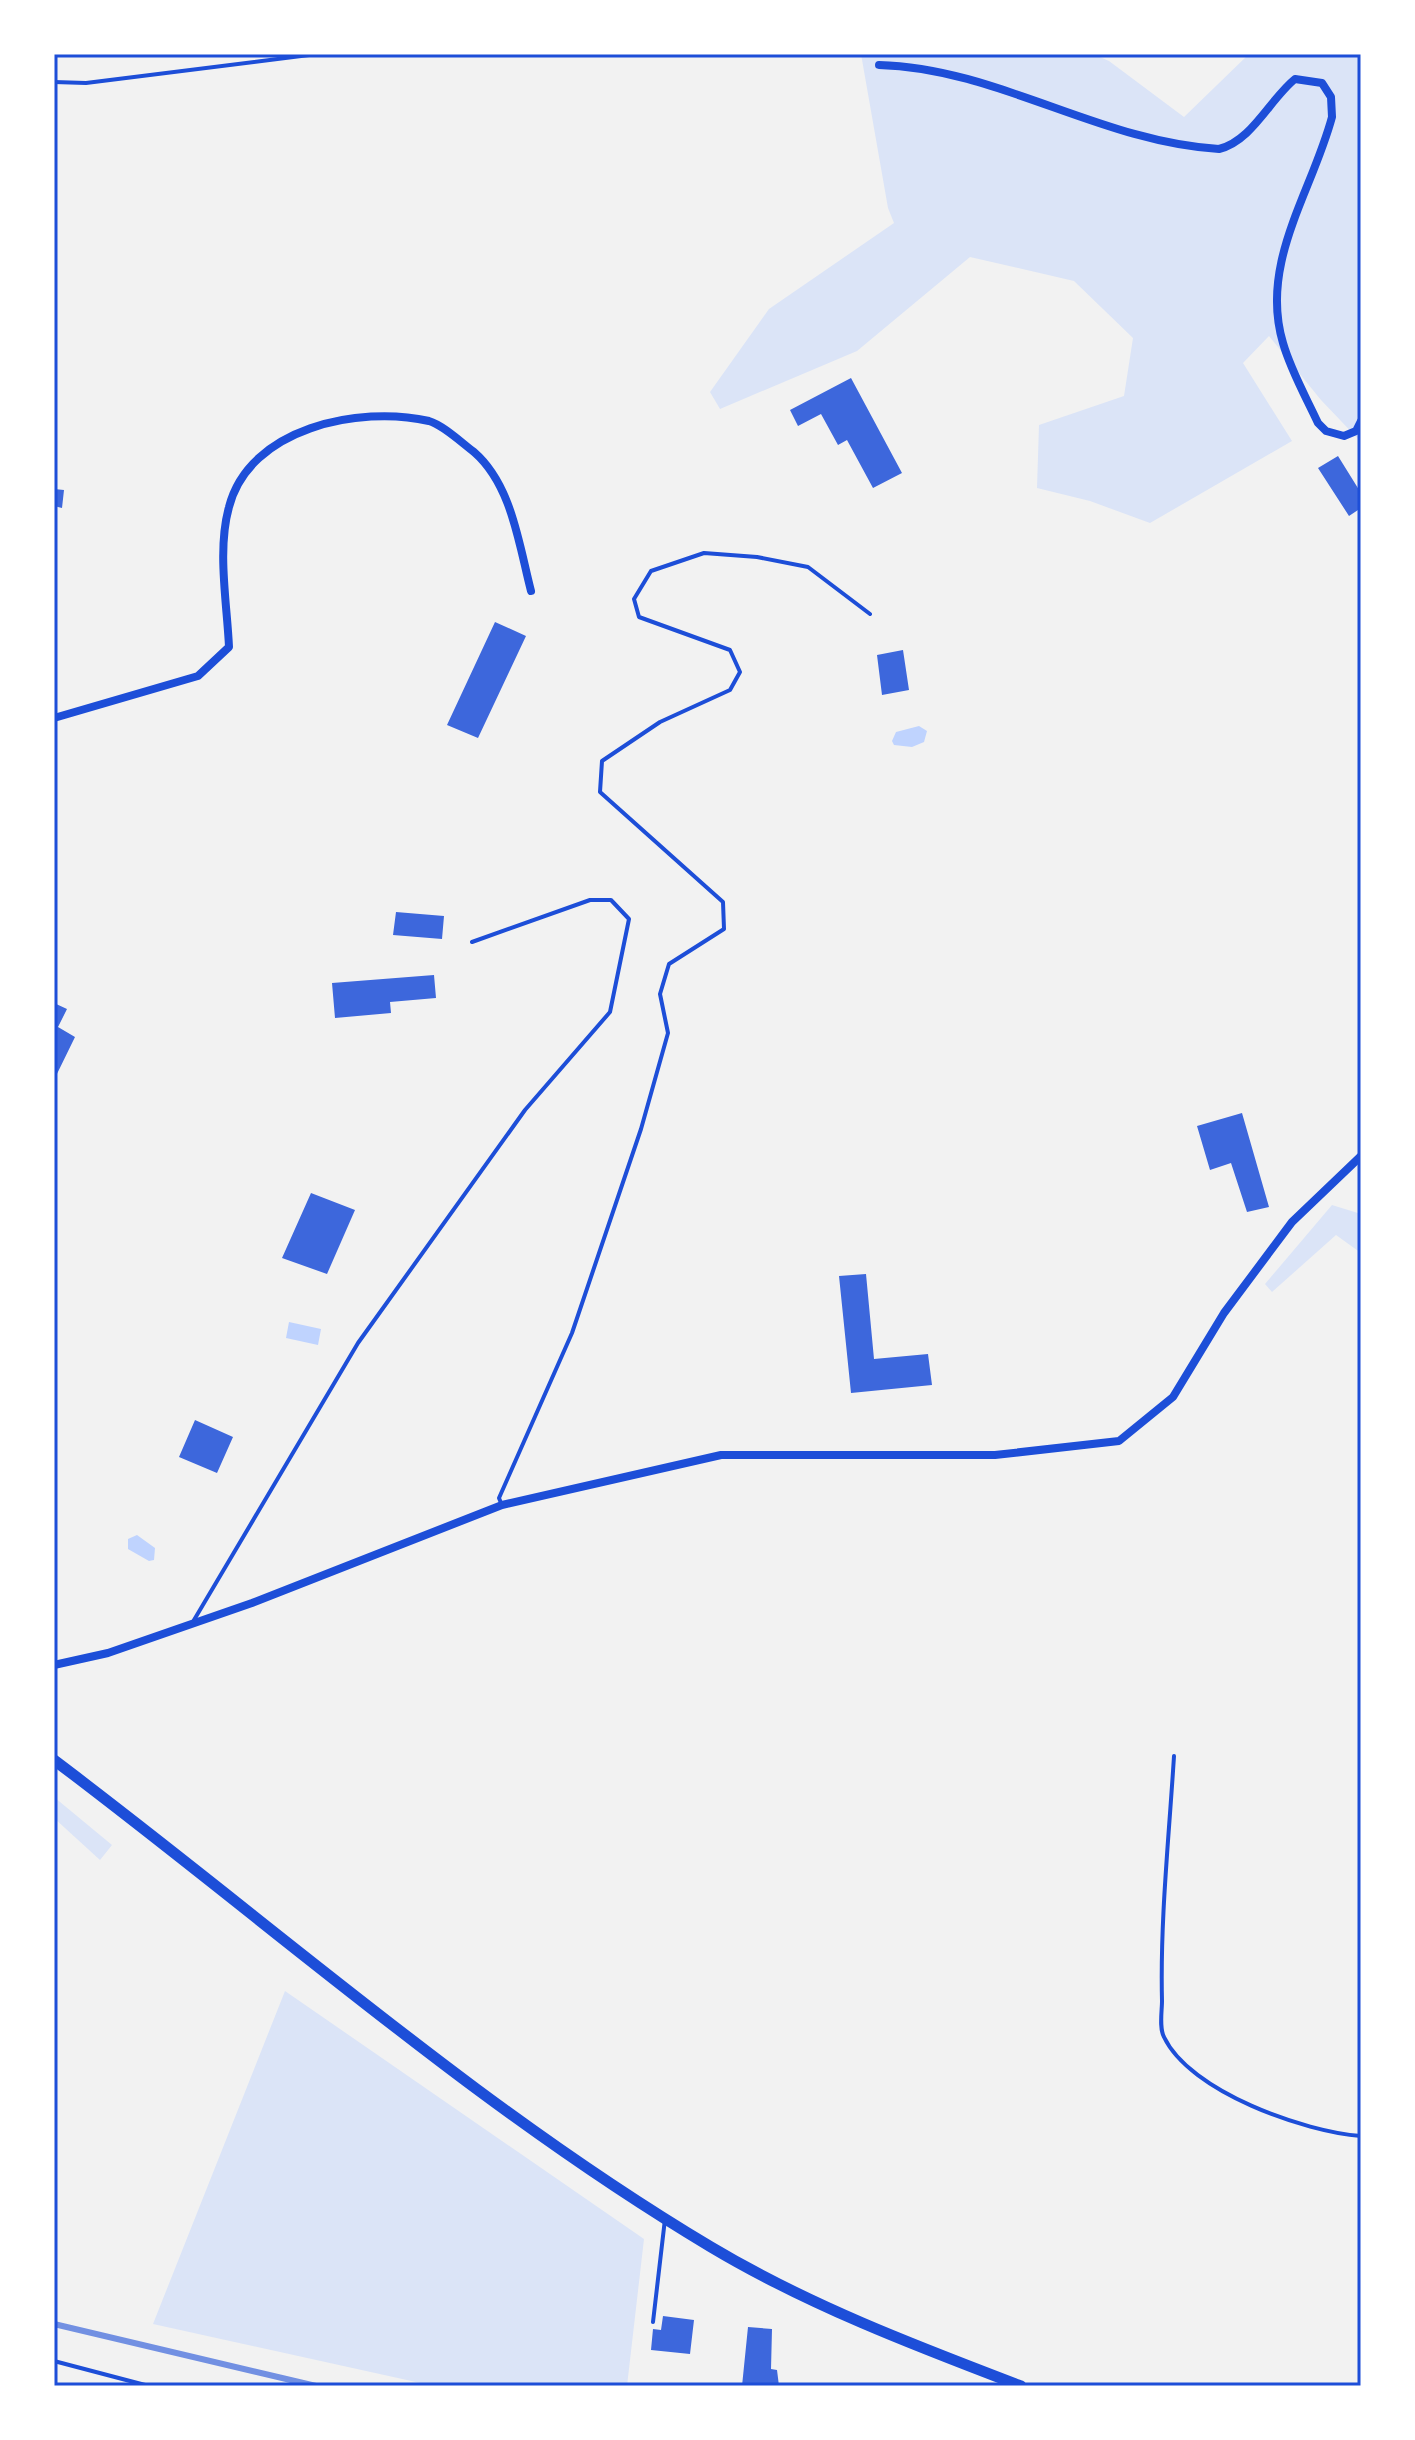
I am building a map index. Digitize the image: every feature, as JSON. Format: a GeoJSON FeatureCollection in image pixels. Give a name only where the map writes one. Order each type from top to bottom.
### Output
{"type":"FeatureCollection","features":[{"type":"Feature","properties":{"kind":"street"},"geometry":{"type":"LineString","coordinates":[[879,65],[935,70],[1099,125],[1219,149],[1231,146],[1242,137],[1295,79],[1322,83],[1331,97],[1332,117],[1281,258],[1277,306],[1282,343],[1318,423],[1326,431],[1344,436],[1356,431],[1361,421]]}},
{"type":"Feature","properties":{"kind":"street"},"geometry":{"type":"LineString","coordinates":[[54,718],[198,676],[229,647],[224,547],[229,506],[249,468],[275,445],[317,426],[372,417],[431,422],[476,454],[507,501],[531,591]]}},
{"type":"Feature","properties":{"kind":"street"},"geometry":{"type":"LineString","coordinates":[[54,1665],[108,1653],[193,1623],[502,1505],[721,1455],[995,1455],[1119,1441],[1173,1397],[1224,1313],[1292,1222],[1361,1156]]}},
{"type":"Feature","properties":{"kind":"street"},"geometry":{"type":"LineString","coordinates":[[54,1760],[492,2103],[712,2248],[820,2303],[936,2354],[1021,2386]]}},
{"type":"Feature","properties":{"kind":"lane"},"geometry":{"type":"LineString","coordinates":[[502,1505],[499,1498],[572,1333],[641,1129],[668,1033],[660,994],[669,964],[724,929],[723,902],[600,792],[602,761],[660,722],[730,690],[740,672],[730,650],[639,617],[634,599],[651,571],[704,553],[757,557],[808,567],[870,614]]}},
{"type":"Feature","properties":{"kind":"lane"},"geometry":{"type":"LineString","coordinates":[[193,1623],[358,1343],[525,1110],[610,1012],[629,919],[611,900],[590,900],[472,942]]}},
{"type":"Feature","properties":{"kind":"lane"},"geometry":{"type":"LineString","coordinates":[[653,2322],[665,2217]]}},
{"type":"Feature","properties":{"kind":"path"},"geometry":{"type":"LineString","coordinates":[[54,82],[86,83],[317,54]]}},
{"type":"Feature","properties":{"kind":"path"},"geometry":{"type":"LineString","coordinates":[[1174,1756],[1162,1970],[1163,2036],[1191,2068],[1241,2102],[1340,2134],[1361,2136]]}},
{"type":"Feature","properties":{"kind":"path"},"geometry":{"type":"LineString","coordinates":[[54,2361],[149,2386]]}},
{"type":"Feature","properties":{"kind":"shaded area"},"geometry":{"type":"Polygon","coordinates":[[[861,54],[1093,54],[1109,61],[1184,117],[1249,54],[1361,54],[1361,442],[1321,400],[1269,336],[1243,363],[1292,441],[1150,523],[1090,501],[1037,488],[1039,425],[1124,396],[1133,338],[1074,281],[970,257],[857,351],[720,409],[710,392],[769,309],[894,223],[888,208],[861,54]]]}},
{"type":"Feature","properties":{"kind":"shaded area"},"geometry":{"type":"Polygon","coordinates":[[[1332,1205],[1361,1214],[1361,1253],[1336,1235],[1272,1292],[1265,1284],[1332,1205]]]}},
{"type":"Feature","properties":{"kind":"shaded area"},"geometry":{"type":"Polygon","coordinates":[[[54,1797],[112,1845],[100,1860],[54,1818],[54,1797]]]}},
{"type":"Feature","properties":{"kind":"shaded area"},"geometry":{"type":"Polygon","coordinates":[[[285,1991],[644,2239],[627,2386],[434,2386],[153,2324],[285,1991]]]}},
{"type":"Feature","properties":{"kind":"water"},"geometry":{"type":"Polygon","coordinates":[[[919,726],[927,731],[924,742],[912,747],[894,745],[892,741],[896,732],[919,726]]]}},
{"type":"Feature","properties":{"kind":"water"},"geometry":{"type":"Polygon","coordinates":[[[289,1322],[321,1329],[318,1345],[286,1338],[289,1322]]]}},
{"type":"Feature","properties":{"kind":"water"},"geometry":{"type":"Polygon","coordinates":[[[137,1535],[155,1548],[154,1560],[149,1561],[128,1549],[128,1539],[137,1535]]]}},
{"type":"Feature","properties":{"kind":"building"},"geometry":{"type":"Polygon","coordinates":[[[851,378],[902,473],[873,488],[847,440],[838,445],[821,414],[798,426],[790,410],[851,378]]]}},
{"type":"Feature","properties":{"kind":"building"},"geometry":{"type":"Polygon","coordinates":[[[1338,456],[1361,493],[1361,508],[1349,516],[1318,468],[1338,456]]]}},
{"type":"Feature","properties":{"kind":"building"},"geometry":{"type":"Polygon","coordinates":[[[54,489],[64,490],[62,508],[54,506],[54,489]]]}},
{"type":"Feature","properties":{"kind":"building"},"geometry":{"type":"Polygon","coordinates":[[[495,622],[526,636],[478,738],[447,725],[495,622]]]}},
{"type":"Feature","properties":{"kind":"building"},"geometry":{"type":"Polygon","coordinates":[[[903,650],[909,690],[882,695],[877,655],[903,650]]]}},
{"type":"Feature","properties":{"kind":"building"},"geometry":{"type":"Polygon","coordinates":[[[396,912],[444,916],[442,939],[393,935],[396,912]]]}},
{"type":"Feature","properties":{"kind":"building"},"geometry":{"type":"Polygon","coordinates":[[[434,975],[436,998],[390,1002],[391,1013],[335,1018],[332,983],[434,975]]]}},
{"type":"Feature","properties":{"kind":"building"},"geometry":{"type":"Polygon","coordinates":[[[54,1003],[67,1009],[58,1027],[75,1037],[54,1080],[54,1003]]]}},
{"type":"Feature","properties":{"kind":"building"},"geometry":{"type":"Polygon","coordinates":[[[1242,1113],[1269,1207],[1247,1212],[1231,1163],[1210,1170],[1197,1126],[1242,1113]]]}},
{"type":"Feature","properties":{"kind":"building"},"geometry":{"type":"Polygon","coordinates":[[[311,1193],[355,1210],[327,1274],[282,1258],[311,1193]]]}},
{"type":"Feature","properties":{"kind":"building"},"geometry":{"type":"Polygon","coordinates":[[[866,1274],[874,1359],[928,1354],[932,1385],[851,1393],[839,1276],[866,1274]]]}},
{"type":"Feature","properties":{"kind":"building"},"geometry":{"type":"Polygon","coordinates":[[[195,1420],[233,1437],[217,1473],[179,1457],[195,1420]]]}},
{"type":"Feature","properties":{"kind":"building"},"geometry":{"type":"Polygon","coordinates":[[[663,2316],[694,2320],[690,2354],[651,2350],[653,2329],[661,2330],[663,2316]]]}},
{"type":"Feature","properties":{"kind":"building"},"geometry":{"type":"Polygon","coordinates":[[[748,2327],[772,2329],[771,2369],[777,2370],[779,2386],[742,2386],[748,2327]]]}},
{"type":"Feature","properties":{"kind":"railway"},"geometry":{"type":"LineString","coordinates":[[54,2324],[316,2386]]}}]}
